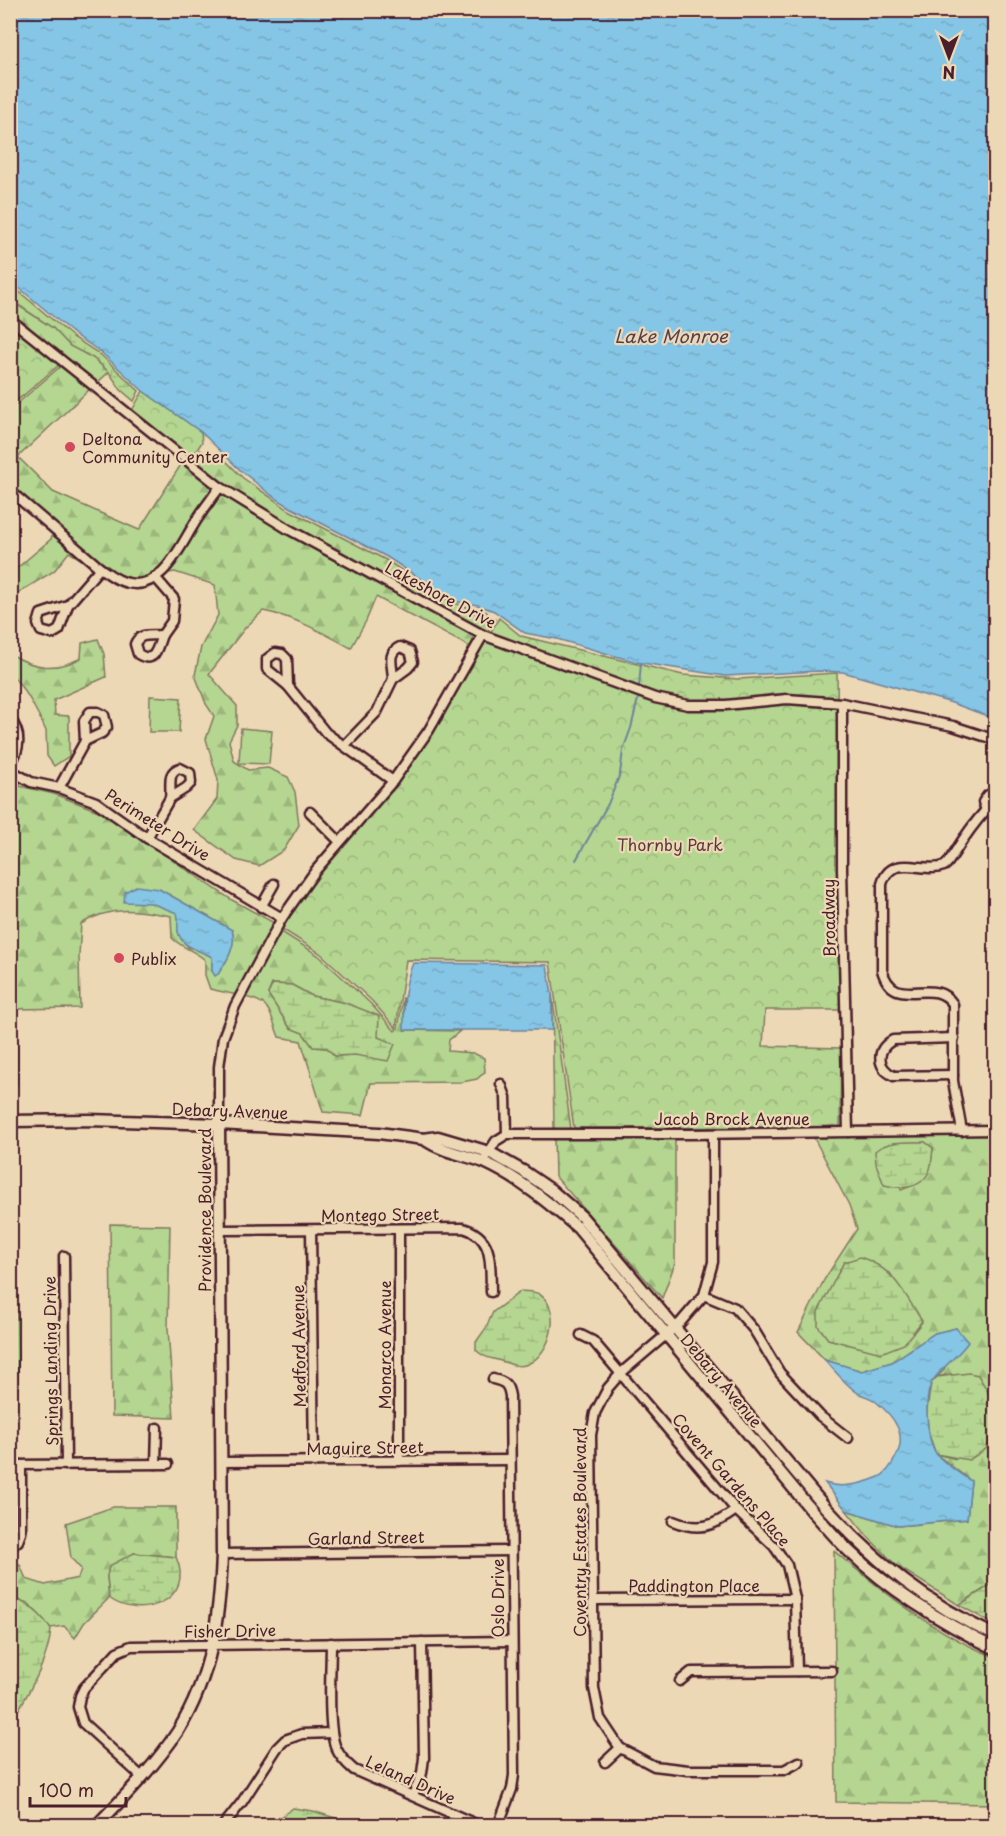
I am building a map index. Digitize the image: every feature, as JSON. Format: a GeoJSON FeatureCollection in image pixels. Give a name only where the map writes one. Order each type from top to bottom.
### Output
{"type":"FeatureCollection","features":[{"type":"Feature","properties":{"kind":"main road","name":"Debary Avenue"},"geometry":{"type":"LineString","coordinates":[[10,1121],[219,1124],[379,1133],[424,1139],[438,1137],[523,1171],[551,1190],[582,1218],[825,1507],[858,1542],[885,1567],[929,1600],[996,1636]]}},
{"type":"Feature","properties":{"kind":"main road","name":"Providence Boulevard"},"geometry":{"type":"LineString","coordinates":[[96,1826],[142,1777],[178,1731],[194,1702],[213,1645],[220,1603],[222,1554],[219,1124]]}},
{"type":"Feature","properties":{"kind":"main road","name":"Debary Avenue"},"geometry":{"type":"LineString","coordinates":[[486,1157],[547,1201],[578,1228],[813,1512],[850,1552],[882,1580],[925,1611],[960,1632],[996,1649]]}},
{"type":"Feature","properties":{"kind":"street","name":"Lakeshore Drive"},"geometry":{"type":"LineString","coordinates":[[10,319],[220,488],[288,529],[483,635],[655,699],[688,705],[726,705],[787,699],[842,703],[953,726],[996,740]]}},
{"type":"Feature","properties":{"kind":"street"},"geometry":{"type":"LineString","coordinates":[[10,491],[100,568],[116,579],[129,584],[137,584],[155,577],[177,554],[220,488]]}},
{"type":"Feature","properties":{"kind":"street"},"geometry":{"type":"LineString","coordinates":[[68,605],[100,568]]}},
{"type":"Feature","properties":{"kind":"street"},"geometry":{"type":"LineString","coordinates":[[155,577],[174,599],[172,621],[162,635]]}},
{"type":"Feature","properties":{"kind":"street","name":"Providence Boulevard"},"geometry":{"type":"LineString","coordinates":[[219,1124],[219,1067],[224,1038],[235,1006],[282,918],[339,841],[393,781],[439,715],[483,635]]}},
{"type":"Feature","properties":{"kind":"street"},"geometry":{"type":"LineString","coordinates":[[345,745],[377,712],[393,679]]}},
{"type":"Feature","properties":{"kind":"street"},"geometry":{"type":"LineString","coordinates":[[288,686],[326,733],[393,781]]}},
{"type":"Feature","properties":{"kind":"street","name":"Broadway"},"geometry":{"type":"LineString","coordinates":[[842,703],[842,868],[848,1132]]}},
{"type":"Feature","properties":{"kind":"street"},"geometry":{"type":"LineString","coordinates":[[10,719],[19,735],[19,747],[10,765]]}},
{"type":"Feature","properties":{"kind":"street"},"geometry":{"type":"LineString","coordinates":[[59,788],[85,741]]}},
{"type":"Feature","properties":{"kind":"street","name":"Perimeter Drive"},"geometry":{"type":"LineString","coordinates":[[10,770],[31,782],[59,788],[96,802],[147,838],[282,918]]}},
{"type":"Feature","properties":{"kind":"street"},"geometry":{"type":"LineString","coordinates":[[962,1131],[953,1075],[954,1009],[946,996],[936,992],[900,992],[889,986],[884,978],[882,970],[882,884],[884,877],[898,867],[939,867],[947,864],[969,828],[991,810],[983,805],[984,799],[988,795],[996,796]]}},
{"type":"Feature","properties":{"kind":"street"},"geometry":{"type":"LineString","coordinates":[[147,838],[170,798]]}},
{"type":"Feature","properties":{"kind":"street"},"geometry":{"type":"LineString","coordinates":[[310,812],[339,841]]}},
{"type":"Feature","properties":{"kind":"street"},"geometry":{"type":"LineString","coordinates":[[261,907],[274,884]]}},
{"type":"Feature","properties":{"kind":"street"},"geometry":{"type":"LineString","coordinates":[[953,1075],[894,1076],[886,1072],[879,1058],[885,1044],[892,1040],[954,1038]]}},
{"type":"Feature","properties":{"kind":"street"},"geometry":{"type":"LineString","coordinates":[[486,1157],[496,1141],[507,1134],[506,1097],[501,1084]]}},
{"type":"Feature","properties":{"kind":"street","name":"Jacob Brock Avenue"},"geometry":{"type":"LineString","coordinates":[[507,1134],[996,1130]]}},
{"type":"Feature","properties":{"kind":"street","name":"Coventry Estates Boulevard"},"geometry":{"type":"LineString","coordinates":[[713,1134],[713,1262],[704,1295],[680,1323],[621,1373],[608,1388],[595,1413],[591,1435],[594,1688],[600,1718],[620,1748],[654,1766],[688,1770],[784,1770],[799,1762]]}},
{"type":"Feature","properties":{"kind":"street","name":"Montego Street"},"geometry":{"type":"LineString","coordinates":[[219,1230],[463,1228],[481,1237],[487,1246],[491,1292]]}},
{"type":"Feature","properties":{"kind":"street","name":"Monarco Avenue"},"geometry":{"type":"LineString","coordinates":[[399,1229],[399,1461]]}},
{"type":"Feature","properties":{"kind":"street","name":"Medford Avenue"},"geometry":{"type":"LineString","coordinates":[[311,1230],[314,1462]]}},
{"type":"Feature","properties":{"kind":"street","name":"Springs Landing Drive"},"geometry":{"type":"LineString","coordinates":[[64,1256],[66,1465]]}},
{"type":"Feature","properties":{"kind":"street"},"geometry":{"type":"LineString","coordinates":[[704,1295],[735,1308],[754,1330],[780,1373],[820,1416],[848,1438]]}},
{"type":"Feature","properties":{"kind":"street","name":"Covent Gardens Place"},"geometry":{"type":"LineString","coordinates":[[581,1335],[593,1341],[736,1510],[774,1546],[787,1565],[795,1599],[797,1671]]}},
{"type":"Feature","properties":{"kind":"street","name":"Oslo Drive"},"geometry":{"type":"LineString","coordinates":[[493,1379],[508,1385],[510,1396],[514,1775],[512,1789],[498,1826]]}},
{"type":"Feature","properties":{"kind":"street"},"geometry":{"type":"LineString","coordinates":[[156,1464],[157,1428]]}},
{"type":"Feature","properties":{"kind":"street","name":"Maguire Street"},"geometry":{"type":"LineString","coordinates":[[221,1462],[510,1460]]}},
{"type":"Feature","properties":{"kind":"street"},"geometry":{"type":"LineString","coordinates":[[10,1466],[168,1464]]}},
{"type":"Feature","properties":{"kind":"street"},"geometry":{"type":"LineString","coordinates":[[10,1548],[18,1541],[21,1528],[21,1466]]}},
{"type":"Feature","properties":{"kind":"street"},"geometry":{"type":"LineString","coordinates":[[674,1521],[687,1527],[703,1527],[719,1522],[736,1510]]}},
{"type":"Feature","properties":{"kind":"street","name":"Garland Street"},"geometry":{"type":"LineString","coordinates":[[222,1554],[511,1551]]}},
{"type":"Feature","properties":{"kind":"street","name":"Paddington Place"},"geometry":{"type":"LineString","coordinates":[[594,1600],[795,1599]]}},
{"type":"Feature","properties":{"kind":"street","name":"Fisher Drive"},"geometry":{"type":"LineString","coordinates":[[142,1777],[83,1723],[78,1707],[84,1688],[117,1652],[131,1646],[512,1641]]}},
{"type":"Feature","properties":{"kind":"street"},"geometry":{"type":"LineString","coordinates":[[413,1795],[422,1773],[424,1758],[422,1642]]}},
{"type":"Feature","properties":{"kind":"street","name":"Leland Drive"},"geometry":{"type":"LineString","coordinates":[[331,1643],[332,1733],[336,1748],[345,1762],[354,1770],[480,1826]]}},
{"type":"Feature","properties":{"kind":"street"},"geometry":{"type":"LineString","coordinates":[[680,1681],[691,1672],[832,1671]]}},
{"type":"Feature","properties":{"kind":"street"},"geometry":{"type":"LineString","coordinates":[[223,1826],[242,1802],[277,1748],[285,1740],[302,1734],[332,1733]]}},
{"type":"Feature","properties":{"kind":"street"},"geometry":{"type":"LineString","coordinates":[[605,1762],[620,1748]]}},
{"type":"Feature","properties":{"kind":"green space"},"geometry":{"type":"Polygon","coordinates":[[[11,287],[73,337],[101,355],[139,391],[134,401],[121,390],[109,372],[93,358],[70,346],[53,328],[11,300],[11,287]]]}},
{"type":"Feature","properties":{"kind":"green space"},"geometry":{"type":"Polygon","coordinates":[[[10,300],[53,328],[70,346],[93,358],[109,372],[97,383],[44,343],[11,314],[10,300]]]}},
{"type":"Feature","properties":{"kind":"green space"},"geometry":{"type":"Polygon","coordinates":[[[10,323],[60,364],[11,406],[10,406],[10,323]]]}},
{"type":"Feature","properties":{"kind":"green space"},"geometry":{"type":"Polygon","coordinates":[[[62,365],[91,388],[18,457],[53,492],[139,530],[182,463],[215,488],[180,545],[156,571],[143,578],[130,580],[112,572],[11,486],[10,410],[62,365]]]}},
{"type":"Feature","properties":{"kind":"green space"},"geometry":{"type":"Polygon","coordinates":[[[143,391],[201,432],[202,442],[189,462],[130,414],[143,391]]]}},
{"type":"Feature","properties":{"kind":"green space"},"geometry":{"type":"Polygon","coordinates":[[[200,450],[227,462],[243,478],[289,510],[386,560],[450,602],[467,607],[474,613],[478,609],[487,612],[488,616],[495,619],[487,633],[289,526],[222,484],[193,462],[200,450]]]}},
{"type":"Feature","properties":{"kind":"green space"},"geometry":{"type":"Polygon","coordinates":[[[221,492],[478,637],[472,648],[376,597],[351,648],[297,621],[263,611],[245,628],[209,674],[237,706],[237,725],[229,741],[234,761],[248,770],[268,768],[288,777],[295,792],[299,825],[284,850],[259,866],[236,860],[194,830],[217,799],[218,780],[206,739],[214,716],[206,704],[195,675],[201,647],[218,615],[215,585],[175,572],[163,574],[221,492]]]}},
{"type":"Feature","properties":{"kind":"green space"},"geometry":{"type":"Polygon","coordinates":[[[53,531],[95,568],[69,552],[54,571],[21,591],[11,601],[10,574],[51,539],[53,531]]]}},
{"type":"Feature","properties":{"kind":"green space","name":"Thornby Park"},"geometry":{"type":"Polygon","coordinates":[[[499,618],[521,636],[683,675],[738,679],[837,673],[841,1010],[765,1010],[763,1046],[841,1048],[840,1127],[574,1128],[550,962],[406,960],[396,1028],[372,1001],[320,953],[282,929],[304,894],[452,697],[499,618]]]}},
{"type":"Feature","properties":{"kind":"green space"},"geometry":{"type":"Polygon","coordinates":[[[98,639],[104,654],[106,677],[54,700],[55,715],[69,716],[69,756],[54,766],[47,756],[46,731],[28,696],[11,673],[11,654],[37,665],[63,665],[81,658],[82,643],[98,639]]]}},
{"type":"Feature","properties":{"kind":"green space"},"geometry":{"type":"Polygon","coordinates":[[[150,696],[181,698],[179,732],[149,732],[150,696]]]}},
{"type":"Feature","properties":{"kind":"green space"},"geometry":{"type":"Polygon","coordinates":[[[241,728],[272,731],[269,764],[239,763],[241,728]]]}},
{"type":"Feature","properties":{"kind":"green space"},"geometry":{"type":"Polygon","coordinates":[[[11,784],[54,794],[101,812],[232,900],[276,924],[237,995],[210,989],[205,975],[205,960],[172,938],[171,916],[124,911],[103,914],[81,924],[80,1008],[17,1009],[17,1084],[11,1074],[11,977],[16,974],[11,784]],[[159,889],[151,903],[178,913],[178,931],[188,947],[200,950],[212,957],[212,971],[218,974],[232,947],[232,930],[159,889]]]}},
{"type":"Feature","properties":{"kind":"green space"},"geometry":{"type":"Polygon","coordinates":[[[280,931],[318,955],[371,1004],[395,1031],[398,1028],[403,997],[405,1030],[460,1031],[449,1040],[448,1051],[473,1053],[484,1058],[485,1072],[477,1079],[462,1082],[371,1083],[363,1115],[323,1112],[301,1041],[279,1037],[265,1005],[244,997],[280,931]],[[272,984],[268,994],[290,1028],[303,1033],[313,1047],[327,1048],[335,1056],[355,1055],[378,1037],[346,1003],[312,996],[292,985],[272,984]]]}},
{"type":"Feature","properties":{"kind":"green space"},"geometry":{"type":"Polygon","coordinates":[[[273,984],[292,985],[312,996],[346,1003],[379,1016],[378,1037],[395,1044],[388,1061],[355,1055],[335,1056],[327,1048],[313,1047],[303,1033],[290,1028],[268,994],[273,984]]]}},
{"type":"Feature","properties":{"kind":"green space"},"geometry":{"type":"Polygon","coordinates":[[[552,994],[571,1129],[554,1129],[552,994]]]}},
{"type":"Feature","properties":{"kind":"green space"},"geometry":{"type":"Polygon","coordinates":[[[995,1134],[995,1582],[959,1605],[897,1566],[868,1537],[846,1510],[898,1526],[967,1519],[971,1481],[936,1454],[956,1459],[951,1374],[937,1377],[944,1370],[956,1328],[935,1333],[892,1362],[862,1371],[825,1360],[798,1332],[824,1280],[857,1229],[849,1205],[813,1136],[995,1134]],[[925,1142],[894,1143],[901,1190],[926,1176],[933,1148],[925,1142]],[[844,1262],[833,1284],[828,1339],[881,1352],[914,1332],[922,1322],[890,1273],[844,1262]]]}},
{"type":"Feature","properties":{"kind":"green space"},"geometry":{"type":"Polygon","coordinates":[[[554,1137],[675,1138],[675,1263],[662,1298],[555,1176],[554,1137]]]}},
{"type":"Feature","properties":{"kind":"green space"},"geometry":{"type":"Polygon","coordinates":[[[925,1142],[933,1148],[930,1169],[925,1178],[909,1187],[884,1185],[876,1164],[875,1151],[892,1143],[925,1142]]]}},
{"type":"Feature","properties":{"kind":"green space"},"geometry":{"type":"Polygon","coordinates":[[[110,1224],[170,1225],[168,1328],[174,1418],[112,1416],[110,1224]]]}},
{"type":"Feature","properties":{"kind":"green space"},"geometry":{"type":"Polygon","coordinates":[[[860,1257],[882,1268],[890,1275],[922,1321],[904,1344],[881,1353],[828,1339],[818,1326],[818,1312],[844,1262],[860,1257]]]}},
{"type":"Feature","properties":{"kind":"green space"},"geometry":{"type":"Polygon","coordinates":[[[10,1277],[16,1279],[18,1377],[16,1425],[10,1425],[10,1277]]]}},
{"type":"Feature","properties":{"kind":"green space"},"geometry":{"type":"Polygon","coordinates":[[[521,1291],[539,1294],[551,1310],[552,1320],[551,1331],[543,1351],[536,1359],[521,1366],[482,1355],[476,1350],[476,1342],[493,1312],[521,1291]]]}},
{"type":"Feature","properties":{"kind":"green space"},"geometry":{"type":"Polygon","coordinates":[[[969,1373],[978,1375],[987,1390],[995,1411],[994,1430],[986,1449],[969,1460],[936,1454],[928,1432],[927,1410],[931,1383],[937,1377],[969,1373]]]}},
{"type":"Feature","properties":{"kind":"green space"},"geometry":{"type":"Polygon","coordinates":[[[113,1507],[176,1507],[176,1557],[134,1553],[107,1576],[109,1598],[84,1623],[75,1638],[64,1626],[51,1628],[28,1603],[11,1598],[11,1566],[20,1565],[26,1579],[45,1585],[78,1578],[81,1569],[71,1558],[66,1523],[113,1507]]]}},
{"type":"Feature","properties":{"kind":"green space"},"geometry":{"type":"Polygon","coordinates":[[[834,1551],[911,1611],[973,1648],[995,1657],[995,1804],[836,1802],[834,1551]]]}},
{"type":"Feature","properties":{"kind":"green space"},"geometry":{"type":"Polygon","coordinates":[[[134,1553],[176,1557],[180,1572],[178,1585],[172,1595],[161,1603],[149,1607],[135,1607],[121,1605],[109,1598],[107,1576],[109,1566],[134,1553]]]}},
{"type":"Feature","properties":{"kind":"green space"},"geometry":{"type":"Polygon","coordinates":[[[995,1582],[995,1625],[959,1605],[995,1582]]]}},
{"type":"Feature","properties":{"kind":"green space"},"geometry":{"type":"Polygon","coordinates":[[[12,1597],[34,1610],[51,1630],[43,1661],[19,1709],[11,1709],[12,1597]]]}},
{"type":"Feature","properties":{"kind":"green space"},"geometry":{"type":"Polygon","coordinates":[[[293,1808],[313,1811],[357,1825],[275,1825],[278,1819],[293,1808]]]}},
{"type":"Feature","properties":{"kind":"water","name":"Lake Monroe"},"geometry":{"type":"Polygon","coordinates":[[[11,10],[995,11],[995,719],[952,703],[843,672],[818,671],[725,676],[636,662],[557,639],[525,633],[494,611],[451,599],[387,557],[271,495],[240,470],[201,432],[143,391],[102,353],[74,334],[11,281],[11,10]]]}},
{"type":"Feature","properties":{"kind":"water"},"geometry":{"type":"Polygon","coordinates":[[[136,886],[159,889],[232,930],[232,947],[218,974],[215,976],[212,971],[212,957],[183,942],[178,932],[177,913],[151,903],[124,902],[125,892],[136,886]]]}},
{"type":"Feature","properties":{"kind":"water"},"geometry":{"type":"Polygon","coordinates":[[[413,963],[547,965],[552,994],[552,1030],[404,1030],[406,988],[413,963]]]}},
{"type":"Feature","properties":{"kind":"water"},"geometry":{"type":"Polygon","coordinates":[[[956,1328],[968,1342],[931,1384],[927,1400],[927,1421],[931,1441],[938,1456],[971,1481],[967,1519],[898,1526],[846,1510],[825,1483],[838,1486],[852,1485],[881,1476],[889,1468],[898,1451],[900,1435],[894,1420],[882,1407],[854,1390],[825,1360],[862,1371],[892,1362],[935,1333],[956,1328]]]}},
{"type":"Feature","properties":{"kind":"waterway"},"geometry":{"type":"LineString","coordinates":[[639,687],[641,663]]}},
{"type":"Feature","properties":{"kind":"waterway"},"geometry":{"type":"LineString","coordinates":[[576,860],[608,804],[620,774],[623,750],[638,699]]}},
{"type":"Feature","properties":{"kind":"place","name":"Deltona Community Center"},"geometry":{"type":"Point","coordinates":[70,447]}},
{"type":"Feature","properties":{"kind":"place","name":"Publix"},"geometry":{"type":"Point","coordinates":[119,958]}}]}
